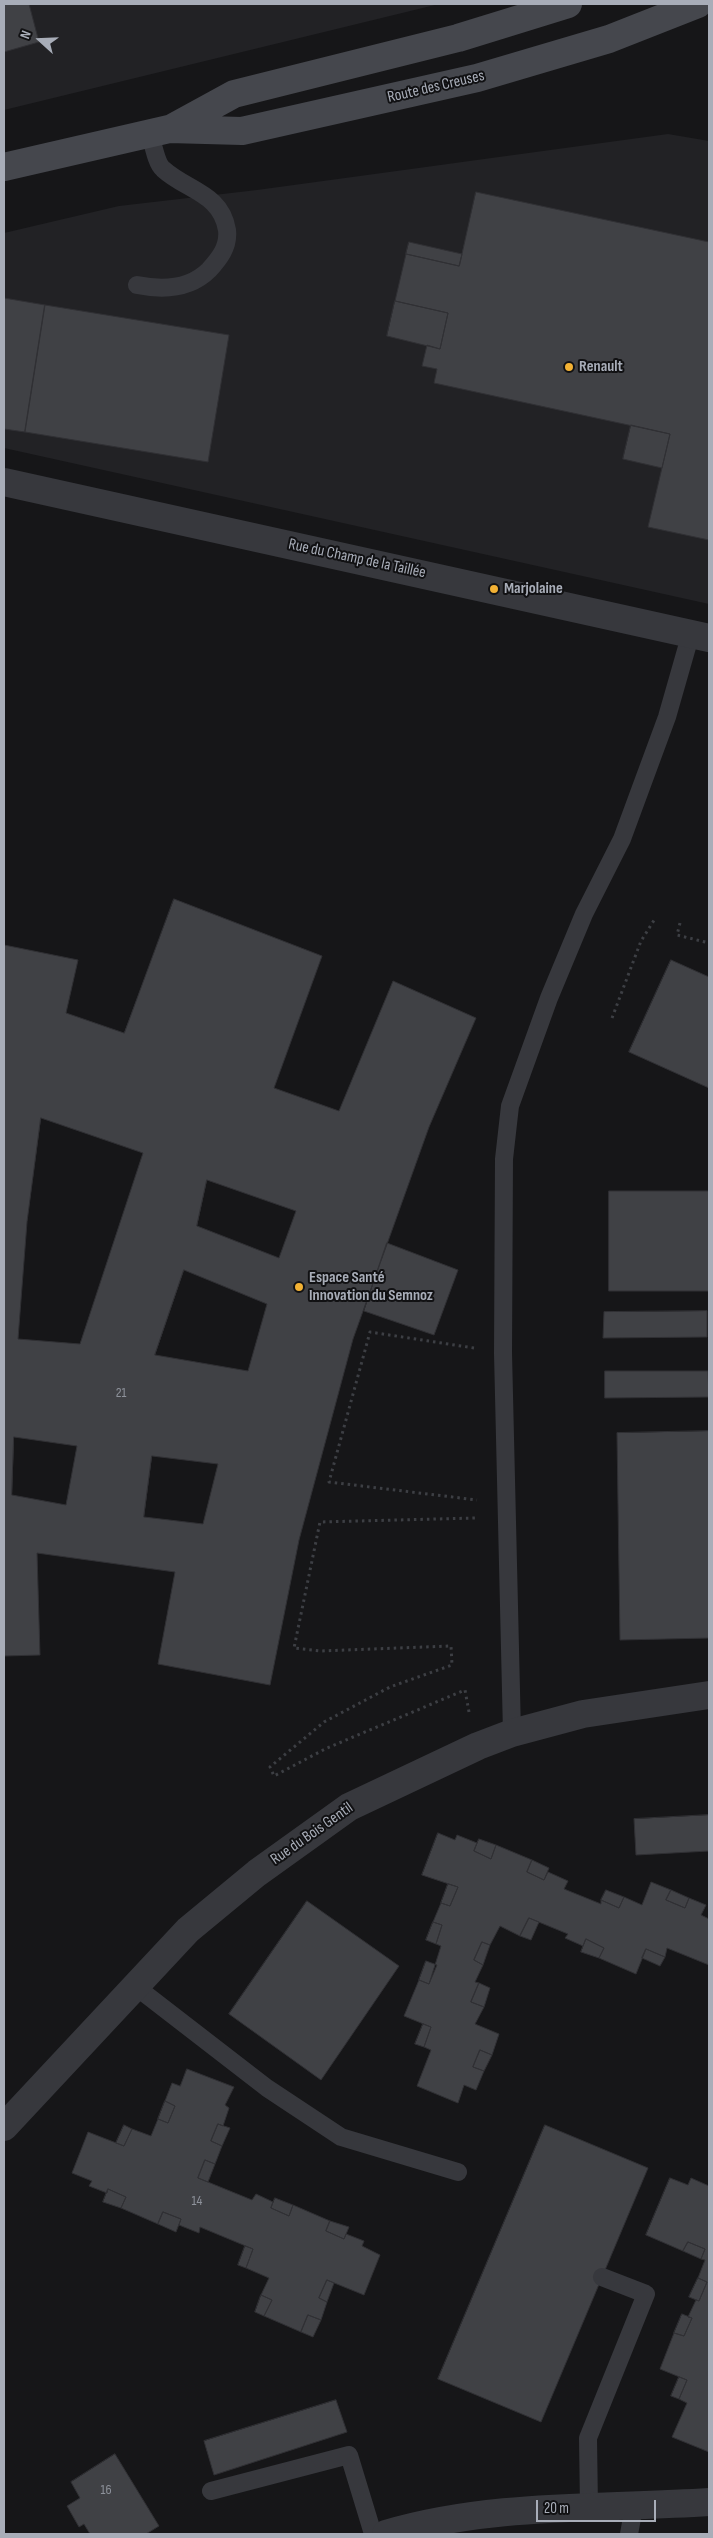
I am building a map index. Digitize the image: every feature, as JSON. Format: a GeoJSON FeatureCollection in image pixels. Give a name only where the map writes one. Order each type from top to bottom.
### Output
{"type":"FeatureCollection","features":[{"type":"Feature","properties":{"kind":"main road","name":"Route des Creuses"},"geometry":{"type":"LineString","coordinates":[[159,132],[234,94],[458,38],[568,4]]}},
{"type":"Feature","properties":{"kind":"main road","name":"Route des Creuses"},"geometry":{"type":"LineString","coordinates":[[4,167],[159,132],[242,131],[477,78],[609,39],[701,5]]}},
{"type":"Feature","properties":{"kind":"street","name":"Rue du Champ de la Taillée"},"geometry":{"type":"LineString","coordinates":[[4,482],[700,635]]}},
{"type":"Feature","properties":{"kind":"street","name":"Rue du Bois Gentil"},"geometry":{"type":"LineString","coordinates":[[4,2126],[188,1930],[257,1873],[349,1807],[478,1746],[512,1733],[583,1714],[709,1695]]}},
{"type":"Feature","properties":{"kind":"street"},"geometry":{"type":"LineString","coordinates":[[386,2534],[416,2525],[492,2514],[589,2506],[634,2507],[709,2502]]}},
{"type":"Feature","properties":{"kind":"lane"},"geometry":{"type":"LineString","coordinates":[[137,285],[156,289],[175,288],[190,283],[204,275],[216,263],[224,250],[228,236],[225,219],[217,206],[161,168],[159,132]]}},
{"type":"Feature","properties":{"kind":"lane"},"geometry":{"type":"LineString","coordinates":[[512,1733],[503,1353],[504,1159],[510,1106],[559,973],[584,914],[622,839],[667,717],[700,635]]}},
{"type":"Feature","properties":{"kind":"lane"},"geometry":{"type":"LineString","coordinates":[[135,1986],[267,2088],[341,2137],[458,2172]]}},
{"type":"Feature","properties":{"kind":"lane"},"geometry":{"type":"LineString","coordinates":[[589,2506],[588,2438],[646,2294],[602,2277]]}},
{"type":"Feature","properties":{"kind":"lane"},"geometry":{"type":"LineString","coordinates":[[211,2492],[349,2454],[373,2534]]}},
{"type":"Feature","properties":{"kind":"lane"},"geometry":{"type":"LineString","coordinates":[[628,2534],[634,2507]]}},
{"type":"Feature","properties":{"kind":"path"},"geometry":{"type":"LineString","coordinates":[[612,1018],[641,941],[656,917]]}},
{"type":"Feature","properties":{"kind":"path"},"geometry":{"type":"LineString","coordinates":[[680,923],[678,936],[709,943]]}},
{"type":"Feature","properties":{"kind":"path"},"geometry":{"type":"LineString","coordinates":[[478,1746],[464,1690],[327,1748],[274,1776],[270,1767],[324,1722],[390,1686],[452,1665],[451,1646],[321,1652],[294,1648],[320,1522],[477,1518],[478,1500],[329,1482],[370,1332],[503,1353]]}},
{"type":"Feature","properties":{"kind":"shaded area"},"geometry":{"type":"Polygon","coordinates":[[[4,4],[439,4],[4,110],[4,4]]]}},
{"type":"Feature","properties":{"kind":"shaded area"},"geometry":{"type":"Polygon","coordinates":[[[668,134],[709,141],[709,604],[4,448],[4,233],[119,206],[257,190],[668,134]]]}},
{"type":"Feature","properties":{"kind":"building"},"geometry":{"type":"Polygon","coordinates":[[[4,4],[29,4],[39,42],[4,52],[4,4]]]}},
{"type":"Feature","properties":{"kind":"building","name":"Renault"},"geometry":{"type":"Polygon","coordinates":[[[476,192],[709,242],[709,540],[648,527],[670,434],[434,383],[437,369],[422,366],[427,345],[440,349],[448,313],[395,301],[406,254],[459,266],[476,192]]]}},
{"type":"Feature","properties":{"kind":"building"},"geometry":{"type":"Polygon","coordinates":[[[409,242],[462,254],[459,266],[406,254],[409,242]]]}},
{"type":"Feature","properties":{"kind":"building"},"geometry":{"type":"Polygon","coordinates":[[[4,298],[45,305],[25,432],[4,429],[4,298]]]}},
{"type":"Feature","properties":{"kind":"building"},"geometry":{"type":"Polygon","coordinates":[[[395,301],[448,313],[440,349],[387,336],[395,301]]]}},
{"type":"Feature","properties":{"kind":"building"},"geometry":{"type":"Polygon","coordinates":[[[45,305],[229,335],[208,462],[25,432],[45,305]]]}},
{"type":"Feature","properties":{"kind":"building"},"geometry":{"type":"Polygon","coordinates":[[[631,425],[670,434],[662,468],[623,459],[631,425]]]}},
{"type":"Feature","properties":{"kind":"building","name":"Espace Santé Innovation du Semnoz"},"geometry":{"type":"Polygon","coordinates":[[[174,899],[322,956],[274,1088],[339,1111],[393,981],[476,1018],[429,1127],[353,1339],[299,1540],[270,1685],[158,1664],[175,1572],[37,1553],[40,1655],[4,1656],[4,945],[78,960],[66,1013],[124,1033],[174,899]],[[41,1118],[27,1222],[18,1339],[80,1344],[143,1153],[41,1118]],[[207,1180],[197,1226],[279,1258],[296,1211],[207,1180]],[[184,1270],[155,1355],[248,1371],[267,1304],[184,1270]],[[14,1437],[12,1495],[66,1505],[77,1446],[14,1437]],[[152,1456],[144,1517],[203,1524],[218,1464],[152,1456]]]}},
{"type":"Feature","properties":{"kind":"building"},"geometry":{"type":"Polygon","coordinates":[[[671,960],[709,977],[709,1088],[629,1052],[671,960]]]}},
{"type":"Feature","properties":{"kind":"building"},"geometry":{"type":"Polygon","coordinates":[[[609,1191],[709,1191],[709,1291],[609,1291],[609,1191]]]}},
{"type":"Feature","properties":{"kind":"building"},"geometry":{"type":"Polygon","coordinates":[[[387,1243],[458,1270],[434,1335],[364,1311],[387,1243]]]}},
{"type":"Feature","properties":{"kind":"building"},"geometry":{"type":"Polygon","coordinates":[[[707,1311],[707,1337],[603,1338],[604,1312],[707,1311]]]}},
{"type":"Feature","properties":{"kind":"building"},"geometry":{"type":"Polygon","coordinates":[[[605,1371],[708,1371],[709,1397],[605,1398],[605,1371]]]}},
{"type":"Feature","properties":{"kind":"building"},"geometry":{"type":"Polygon","coordinates":[[[709,1431],[709,1638],[620,1640],[617,1433],[709,1431]]]}},
{"type":"Feature","properties":{"kind":"building"},"geometry":{"type":"Polygon","coordinates":[[[709,1815],[709,1851],[636,1855],[634,1819],[709,1815]]]}},
{"type":"Feature","properties":{"kind":"building"},"geometry":{"type":"Polygon","coordinates":[[[438,1833],[455,1840],[457,1835],[477,1843],[474,1851],[491,1859],[496,1845],[532,1860],[527,1872],[544,1880],[548,1872],[568,1881],[564,1889],[601,1904],[601,1900],[619,1908],[624,1897],[642,1905],[651,1882],[671,1890],[666,1900],[685,1908],[689,1898],[706,1905],[701,1915],[709,1919],[709,1965],[667,1948],[665,1957],[646,1949],[636,1974],[599,1958],[604,1948],[586,1939],[583,1946],[565,1938],[568,1934],[529,1918],[520,1936],[500,1926],[490,1945],[482,1942],[474,1960],[483,1965],[475,1982],[479,1983],[471,2002],[484,2007],[475,2024],[499,2034],[492,2055],[480,2050],[473,2067],[484,2071],[476,2090],[464,2085],[458,2103],[417,2086],[431,2050],[424,2047],[431,2027],[404,2016],[419,1980],[429,1984],[441,1946],[436,1944],[442,1925],[433,1922],[441,1903],[450,1906],[458,1887],[422,1875],[438,1833]]]}},
{"type":"Feature","properties":{"kind":"building"},"geometry":{"type":"Polygon","coordinates":[[[479,1839],[496,1845],[491,1859],[474,1851],[479,1839]]]}},
{"type":"Feature","properties":{"kind":"building"},"geometry":{"type":"Polygon","coordinates":[[[532,1860],[549,1868],[544,1880],[527,1872],[532,1860]]]}},
{"type":"Feature","properties":{"kind":"building"},"geometry":{"type":"Polygon","coordinates":[[[448,1884],[458,1887],[450,1906],[441,1903],[448,1884]]]}},
{"type":"Feature","properties":{"kind":"building"},"geometry":{"type":"Polygon","coordinates":[[[606,1890],[624,1897],[619,1908],[601,1900],[606,1890]]]}},
{"type":"Feature","properties":{"kind":"building"},"geometry":{"type":"Polygon","coordinates":[[[671,1890],[689,1898],[685,1908],[666,1900],[671,1890]]]}},
{"type":"Feature","properties":{"kind":"building"},"geometry":{"type":"Polygon","coordinates":[[[307,1901],[399,1966],[321,2080],[229,2014],[307,1901]]]}},
{"type":"Feature","properties":{"kind":"building"},"geometry":{"type":"Polygon","coordinates":[[[529,1918],[539,1922],[531,1940],[520,1936],[529,1918]]]}},
{"type":"Feature","properties":{"kind":"building"},"geometry":{"type":"Polygon","coordinates":[[[433,1922],[442,1925],[436,1944],[426,1940],[433,1922]]]}},
{"type":"Feature","properties":{"kind":"building"},"geometry":{"type":"Polygon","coordinates":[[[586,1939],[604,1948],[599,1958],[581,1952],[586,1939]]]}},
{"type":"Feature","properties":{"kind":"building"},"geometry":{"type":"Polygon","coordinates":[[[482,1942],[490,1945],[483,1965],[474,1960],[482,1942]]]}},
{"type":"Feature","properties":{"kind":"building"},"geometry":{"type":"Polygon","coordinates":[[[646,1949],[665,1957],[660,1966],[642,1958],[646,1949]]]}},
{"type":"Feature","properties":{"kind":"building"},"geometry":{"type":"Polygon","coordinates":[[[426,1961],[437,1965],[429,1984],[419,1980],[426,1961]]]}},
{"type":"Feature","properties":{"kind":"building"},"geometry":{"type":"Polygon","coordinates":[[[479,1983],[490,1988],[484,2007],[471,2002],[479,1983]]]}},
{"type":"Feature","properties":{"kind":"building"},"geometry":{"type":"Polygon","coordinates":[[[423,2024],[431,2027],[424,2047],[415,2044],[423,2024]]]}},
{"type":"Feature","properties":{"kind":"building"},"geometry":{"type":"Polygon","coordinates":[[[480,2050],[492,2055],[484,2071],[473,2067],[480,2050]]]}},
{"type":"Feature","properties":{"kind":"building"},"geometry":{"type":"Polygon","coordinates":[[[187,2069],[234,2087],[225,2105],[229,2108],[223,2126],[218,2124],[211,2141],[222,2146],[215,2164],[205,2160],[198,2178],[252,2200],[256,2194],[273,2202],[271,2208],[289,2216],[293,2205],[330,2221],[326,2231],[344,2239],[346,2234],[364,2241],[362,2246],[380,2255],[364,2295],[327,2280],[319,2298],[327,2302],[321,2320],[308,2315],[301,2332],[264,2316],[272,2300],[261,2295],[269,2278],[246,2268],[253,2249],[200,2227],[199,2233],[179,2225],[181,2219],[163,2212],[158,2224],[121,2208],[126,2197],[108,2189],[107,2193],[89,2186],[92,2181],[72,2173],[88,2132],[124,2146],[132,2129],[151,2136],[158,2119],[168,2123],[175,2106],[165,2101],[172,2083],[180,2086],[187,2069]]]}},
{"type":"Feature","properties":{"kind":"building"},"geometry":{"type":"Polygon","coordinates":[[[165,2101],[175,2106],[168,2123],[158,2119],[165,2101]]]}},
{"type":"Feature","properties":{"kind":"building"},"geometry":{"type":"Polygon","coordinates":[[[218,2124],[230,2128],[222,2146],[211,2141],[218,2124]]]}},
{"type":"Feature","properties":{"kind":"building"},"geometry":{"type":"Polygon","coordinates":[[[124,2125],[132,2129],[124,2146],[116,2143],[124,2125]]]}},
{"type":"Feature","properties":{"kind":"building"},"geometry":{"type":"Polygon","coordinates":[[[545,2125],[648,2168],[541,2422],[438,2379],[545,2125]]]}},
{"type":"Feature","properties":{"kind":"building"},"geometry":{"type":"Polygon","coordinates":[[[205,2160],[215,2164],[208,2182],[198,2178],[205,2160]]]}},
{"type":"Feature","properties":{"kind":"building"},"geometry":{"type":"Polygon","coordinates":[[[670,2178],[688,2185],[691,2178],[709,2186],[709,2452],[672,2437],[687,2403],[679,2399],[687,2380],[660,2369],[674,2333],[684,2336],[692,2318],[688,2317],[696,2300],[699,2301],[707,2282],[698,2278],[705,2260],[701,2259],[705,2249],[688,2242],[683,2251],[646,2235],[670,2178]]]}},
{"type":"Feature","properties":{"kind":"building"},"geometry":{"type":"Polygon","coordinates":[[[108,2189],[126,2197],[121,2208],[103,2202],[108,2189]]]}},
{"type":"Feature","properties":{"kind":"building"},"geometry":{"type":"Polygon","coordinates":[[[275,2198],[293,2205],[289,2216],[271,2208],[275,2198]]]}},
{"type":"Feature","properties":{"kind":"building"},"geometry":{"type":"Polygon","coordinates":[[[163,2212],[181,2219],[176,2232],[158,2224],[163,2212]]]}},
{"type":"Feature","properties":{"kind":"building"},"geometry":{"type":"Polygon","coordinates":[[[330,2221],[349,2227],[344,2239],[326,2231],[330,2221]]]}},
{"type":"Feature","properties":{"kind":"building"},"geometry":{"type":"Polygon","coordinates":[[[688,2242],[705,2249],[701,2259],[683,2251],[688,2242]]]}},
{"type":"Feature","properties":{"kind":"building"},"geometry":{"type":"Polygon","coordinates":[[[245,2246],[253,2249],[246,2268],[238,2265],[245,2246]]]}},
{"type":"Feature","properties":{"kind":"building"},"geometry":{"type":"Polygon","coordinates":[[[698,2278],[707,2282],[699,2301],[689,2297],[698,2278]]]}},
{"type":"Feature","properties":{"kind":"building"},"geometry":{"type":"Polygon","coordinates":[[[327,2280],[334,2283],[327,2302],[319,2298],[327,2280]]]}},
{"type":"Feature","properties":{"kind":"building"},"geometry":{"type":"Polygon","coordinates":[[[261,2295],[272,2300],[264,2316],[255,2312],[261,2295]]]}},
{"type":"Feature","properties":{"kind":"building"},"geometry":{"type":"Polygon","coordinates":[[[682,2314],[692,2318],[684,2336],[674,2333],[682,2314]]]}},
{"type":"Feature","properties":{"kind":"building"},"geometry":{"type":"Polygon","coordinates":[[[308,2315],[321,2320],[313,2337],[301,2332],[308,2315]]]}},
{"type":"Feature","properties":{"kind":"building"},"geometry":{"type":"Polygon","coordinates":[[[679,2377],[687,2380],[679,2399],[671,2396],[679,2377]]]}},
{"type":"Feature","properties":{"kind":"building"},"geometry":{"type":"Polygon","coordinates":[[[336,2400],[347,2432],[214,2475],[204,2441],[336,2400]]]}},
{"type":"Feature","properties":{"kind":"building"},"geometry":{"type":"Polygon","coordinates":[[[115,2454],[159,2526],[146,2534],[90,2534],[84,2524],[79,2527],[67,2506],[80,2498],[71,2482],[115,2454]]]}},
{"type":"Feature","properties":{"kind":"place","name":"Renault"},"geometry":{"type":"Point","coordinates":[569,367]}},
{"type":"Feature","properties":{"kind":"place","name":"Marjolaine"},"geometry":{"type":"Point","coordinates":[494,589]}},
{"type":"Feature","properties":{"kind":"place","name":"Espace Santé Innovation du Semnoz"},"geometry":{"type":"Point","coordinates":[299,1287]}}]}
